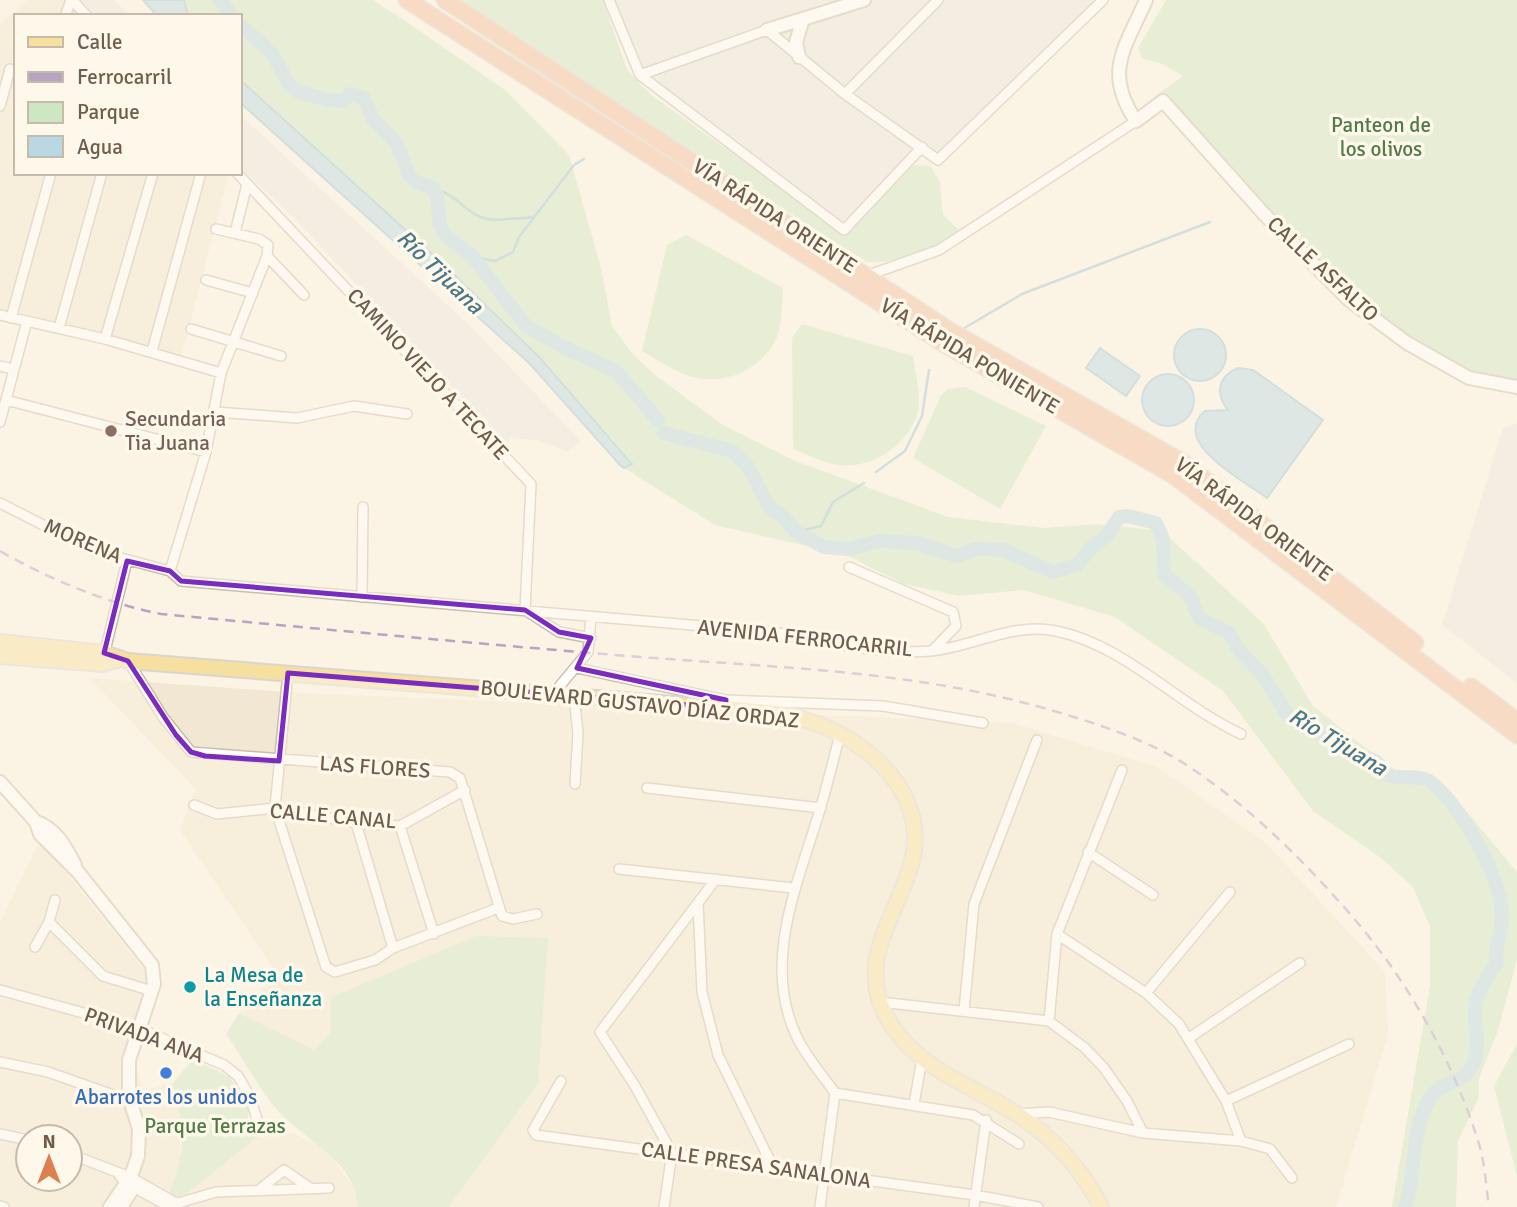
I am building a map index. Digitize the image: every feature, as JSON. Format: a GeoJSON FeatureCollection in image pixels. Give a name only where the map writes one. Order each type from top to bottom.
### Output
{"type":"FeatureCollection","features":[{"type":"Feature","properties":{"kind":"highway","name":"VÍA RÁPIDA PONIENTE"},"geometry":{"type":"LineString","coordinates":[[407,0],[943,343],[1173,475],[1517,735]]}},
{"type":"Feature","properties":{"kind":"highway","name":"VÍA RÁPIDA ORIENTE"},"geometry":{"type":"LineString","coordinates":[[445,0],[950,331],[1182,462],[1517,721]]}},
{"type":"Feature","properties":{"kind":"main road","name":"BOULEVARD GUSTAVO DÍAZ ORDAZ"},"geometry":{"type":"LineString","coordinates":[[0,642],[113,659]]}},
{"type":"Feature","properties":{"kind":"main road","name":"BOULEVARD GUSTAVO DÍAZ ORDAZ"},"geometry":{"type":"LineString","coordinates":[[0,656],[113,659],[574,696],[725,704],[791,716],[840,734],[869,753],[889,772],[904,794],[913,817],[915,840],[911,861],[877,949],[876,972],[880,1002],[897,1033],[922,1059],[1016,1114],[1062,1149],[1082,1173],[1100,1207]]}},
{"type":"Feature","properties":{"kind":"street"},"geometry":{"type":"LineString","coordinates":[[72,0],[85,14]]}},
{"type":"Feature","properties":{"kind":"street"},"geometry":{"type":"LineString","coordinates":[[609,0],[639,75],[844,230],[922,147]]}},
{"type":"Feature","properties":{"kind":"street"},"geometry":{"type":"LineString","coordinates":[[639,75],[840,4],[864,0]]}},
{"type":"Feature","properties":{"kind":"street"},"geometry":{"type":"LineString","coordinates":[[845,94],[937,0]]}},
{"type":"Feature","properties":{"kind":"street"},"geometry":{"type":"LineString","coordinates":[[766,30],[845,94],[938,160],[1103,0]]}},
{"type":"Feature","properties":{"kind":"street"},"geometry":{"type":"LineString","coordinates":[[866,276],[939,250],[1136,121],[1122,101],[1117,81],[1122,56],[1146,0]]}},
{"type":"Feature","properties":{"kind":"street"},"geometry":{"type":"LineString","coordinates":[[799,57],[796,42],[803,19]]}},
{"type":"Feature","properties":{"kind":"street"},"geometry":{"type":"LineString","coordinates":[[0,78],[13,67]]}},
{"type":"Feature","properties":{"kind":"street"},"geometry":{"type":"LineString","coordinates":[[0,106],[13,67]]}},
{"type":"Feature","properties":{"kind":"street","name":"CALLE ASFALTO"},"geometry":{"type":"LineString","coordinates":[[1136,121],[1163,101],[1264,214],[1348,299],[1407,343],[1469,378],[1517,387]]}},
{"type":"Feature","properties":{"kind":"street"},"geometry":{"type":"LineString","coordinates":[[11,318],[50,175]]}},
{"type":"Feature","properties":{"kind":"street"},"geometry":{"type":"LineString","coordinates":[[59,328],[101,175]]}},
{"type":"Feature","properties":{"kind":"street"},"geometry":{"type":"LineString","coordinates":[[105,339],[152,175]]}},
{"type":"Feature","properties":{"kind":"street"},"geometry":{"type":"LineString","coordinates":[[152,351],[200,175]]}},
{"type":"Feature","properties":{"kind":"street","name":"CAMINO VIEJO A TECATE"},"geometry":{"type":"LineString","coordinates":[[239,175],[531,484],[525,610]]}},
{"type":"Feature","properties":{"kind":"street"},"geometry":{"type":"LineString","coordinates":[[235,233],[247,184]]}},
{"type":"Feature","properties":{"kind":"street"},"geometry":{"type":"LineString","coordinates":[[170,571],[206,452],[216,412],[221,373],[267,256],[268,245],[259,239],[216,229]]}},
{"type":"Feature","properties":{"kind":"street"},"geometry":{"type":"LineString","coordinates":[[267,256],[304,295]]}},
{"type":"Feature","properties":{"kind":"street"},"geometry":{"type":"LineString","coordinates":[[206,280],[253,293]]}},
{"type":"Feature","properties":{"kind":"street"},"geometry":{"type":"LineString","coordinates":[[0,315],[152,351],[221,373]]}},
{"type":"Feature","properties":{"kind":"street"},"geometry":{"type":"LineString","coordinates":[[0,422],[27,321]]}},
{"type":"Feature","properties":{"kind":"street"},"geometry":{"type":"LineString","coordinates":[[191,329],[281,356]]}},
{"type":"Feature","properties":{"kind":"street"},"geometry":{"type":"LineString","coordinates":[[0,366],[12,373]]}},
{"type":"Feature","properties":{"kind":"street"},"geometry":{"type":"LineString","coordinates":[[0,375],[12,373]]}},
{"type":"Feature","properties":{"kind":"street"},"geometry":{"type":"LineString","coordinates":[[6,400],[206,452]]}},
{"type":"Feature","properties":{"kind":"street"},"geometry":{"type":"LineString","coordinates":[[216,412],[297,418],[354,406],[407,414]]}},
{"type":"Feature","properties":{"kind":"street","name":"MORENA"},"geometry":{"type":"LineString","coordinates":[[0,503],[94,551],[170,571]]}},
{"type":"Feature","properties":{"kind":"street"},"geometry":{"type":"LineString","coordinates":[[362,597],[363,507]]}},
{"type":"Feature","properties":{"kind":"street"},"geometry":{"type":"LineString","coordinates":[[113,659],[127,561]]}},
{"type":"Feature","properties":{"kind":"street"},"geometry":{"type":"LineString","coordinates":[[849,567],[953,612],[956,626],[932,651]]}},
{"type":"Feature","properties":{"kind":"street","name":"AVENIDA FERROCARRIL"},"geometry":{"type":"LineString","coordinates":[[170,571],[181,581],[525,610],[550,615],[772,632],[869,649],[932,651],[1021,629],[1044,629],[1069,635],[1117,656],[1208,719],[1241,734]]}},
{"type":"Feature","properties":{"kind":"street"},"geometry":{"type":"LineString","coordinates":[[525,610],[559,632],[591,639]]}},
{"type":"Feature","properties":{"kind":"street"},"geometry":{"type":"LineString","coordinates":[[553,694],[588,652],[591,617]]}},
{"type":"Feature","properties":{"kind":"street","name":"LAS FLORES"},"geometry":{"type":"LineString","coordinates":[[113,659],[191,752],[279,761],[450,772],[460,778],[465,790]]}},
{"type":"Feature","properties":{"kind":"street"},"geometry":{"type":"LineString","coordinates":[[577,668],[725,704],[883,706],[983,723]]}},
{"type":"Feature","properties":{"kind":"street"},"geometry":{"type":"LineString","coordinates":[[288,673],[275,808],[327,967],[335,972],[376,960],[393,948],[498,908]]}},
{"type":"Feature","properties":{"kind":"street"},"geometry":{"type":"LineString","coordinates":[[574,696],[578,733],[575,784]]}},
{"type":"Feature","properties":{"kind":"street"},"geometry":{"type":"LineString","coordinates":[[820,1207],[835,1093],[796,1035],[784,999],[783,946],[793,888],[821,808],[840,734]]}},
{"type":"Feature","properties":{"kind":"street"},"geometry":{"type":"LineString","coordinates":[[964,1011],[974,904],[1038,740]]}},
{"type":"Feature","properties":{"kind":"street"},"geometry":{"type":"LineString","coordinates":[[1049,1021],[1056,934],[1122,770]]}},
{"type":"Feature","properties":{"kind":"street"},"geometry":{"type":"LineString","coordinates":[[0,782],[36,822],[49,827],[67,848],[78,872],[146,955],[154,974],[152,992],[129,1060],[140,1147],[121,1207]]}},
{"type":"Feature","properties":{"kind":"street"},"geometry":{"type":"LineString","coordinates":[[647,788],[821,808]]}},
{"type":"Feature","properties":{"kind":"street"},"geometry":{"type":"LineString","coordinates":[[465,790],[498,908],[506,918],[537,914]]}},
{"type":"Feature","properties":{"kind":"street","name":"CALLE CANAL"},"geometry":{"type":"LineString","coordinates":[[194,804],[217,814],[275,808],[356,823],[400,827],[465,790]]}},
{"type":"Feature","properties":{"kind":"street"},"geometry":{"type":"LineString","coordinates":[[356,823],[393,948]]}},
{"type":"Feature","properties":{"kind":"street"},"geometry":{"type":"LineString","coordinates":[[400,827],[434,934]]}},
{"type":"Feature","properties":{"kind":"street"},"geometry":{"type":"LineString","coordinates":[[1088,852],[1153,895]]}},
{"type":"Feature","properties":{"kind":"street"},"geometry":{"type":"LineString","coordinates":[[619,869],[793,888]]}},
{"type":"Feature","properties":{"kind":"street"},"geometry":{"type":"LineString","coordinates":[[664,1207],[671,1153],[635,1086],[600,1032],[716,879]]}},
{"type":"Feature","properties":{"kind":"street"},"geometry":{"type":"LineString","coordinates":[[1146,993],[1230,892]]}},
{"type":"Feature","properties":{"kind":"street"},"geometry":{"type":"LineString","coordinates":[[35,947],[48,922],[55,900]]}},
{"type":"Feature","properties":{"kind":"street"},"geometry":{"type":"LineString","coordinates":[[698,904],[702,992],[718,1055],[773,1167]]}},
{"type":"Feature","properties":{"kind":"street"},"geometry":{"type":"LineString","coordinates":[[48,922],[103,976],[152,992]]}},
{"type":"Feature","properties":{"kind":"street"},"geometry":{"type":"LineString","coordinates":[[1056,934],[1146,993],[1172,1017],[1189,1038],[1226,1101],[1241,1140]]}},
{"type":"Feature","properties":{"kind":"street"},"geometry":{"type":"LineString","coordinates":[[1189,1038],[1300,963]]}},
{"type":"Feature","properties":{"kind":"street","name":"PRIVADA ANA"},"geometry":{"type":"LineString","coordinates":[[0,990],[138,1028],[231,1069],[250,1097],[257,1119]]}},
{"type":"Feature","properties":{"kind":"street"},"geometry":{"type":"LineString","coordinates":[[880,1002],[1049,1021],[1085,1048],[1104,1068],[1127,1101],[1143,1133]]}},
{"type":"Feature","properties":{"kind":"street"},"geometry":{"type":"LineString","coordinates":[[1226,1101],[1349,1044]]}},
{"type":"Feature","properties":{"kind":"street"},"geometry":{"type":"LineString","coordinates":[[914,1104],[922,1059]]}},
{"type":"Feature","properties":{"kind":"street"},"geometry":{"type":"LineString","coordinates":[[0,1062],[48,1072],[116,1096],[134,1096]]}},
{"type":"Feature","properties":{"kind":"street","name":"CALLE PRESA SANALONA"},"geometry":{"type":"LineString","coordinates":[[561,1081],[533,1130],[536,1135],[975,1195],[1038,1207]]}},
{"type":"Feature","properties":{"kind":"street"},"geometry":{"type":"LineString","coordinates":[[835,1093],[973,1115],[986,1120],[1019,1144]]}},
{"type":"Feature","properties":{"kind":"street"},"geometry":{"type":"LineString","coordinates":[[1016,1114],[1049,1112],[1143,1133],[1241,1140],[1270,1149],[1292,1178]]}},
{"type":"Feature","properties":{"kind":"street"},"geometry":{"type":"LineString","coordinates":[[974,1207],[986,1120]]}},
{"type":"Feature","properties":{"kind":"street"},"geometry":{"type":"LineString","coordinates":[[84,1160],[157,1197],[176,1203],[216,1192],[329,1188]]}},
{"type":"Feature","properties":{"kind":"street"},"geometry":{"type":"LineString","coordinates":[[259,1190],[284,1170],[310,1188]]}},
{"type":"Feature","properties":{"kind":"street"},"geometry":{"type":"LineString","coordinates":[[110,1207],[129,1181]]}},
{"type":"Feature","properties":{"kind":"street"},"geometry":{"type":"LineString","coordinates":[[1100,1207],[1109,1203],[1110,1207]]}},
{"type":"Feature","properties":{"kind":"highlighted area"},"geometry":{"type":"Polygon","coordinates":[[[127,561],[170,571],[181,581],[525,610],[559,632],[591,638],[577,668],[726,700],[725,708],[288,673],[279,761],[205,756],[191,752],[176,735],[128,661],[104,653],[127,561]]]}},
{"type":"Feature","properties":{"kind":"shaded area"},"geometry":{"type":"Polygon","coordinates":[[[29,0],[68,0],[81,14],[14,14],[14,175],[228,175],[180,362],[0,317],[0,24],[29,0]]]}},
{"type":"Feature","properties":{"kind":"shaded area"},"geometry":{"type":"Polygon","coordinates":[[[80,0],[114,0],[129,14],[93,14],[80,0]]]}},
{"type":"Feature","properties":{"kind":"shaded area"},"geometry":{"type":"Polygon","coordinates":[[[609,0],[1103,0],[938,160],[922,148],[844,230],[640,75],[609,0]]]}},
{"type":"Feature","properties":{"kind":"shaded area"},"geometry":{"type":"Polygon","coordinates":[[[242,117],[467,323],[581,441],[568,452],[537,440],[511,438],[506,445],[295,219],[242,169],[242,117]]]}},
{"type":"Feature","properties":{"kind":"shaded area"},"geometry":{"type":"Polygon","coordinates":[[[1517,423],[1517,683],[1442,625],[1503,428],[1517,423]]]}},
{"type":"Feature","properties":{"kind":"shaded area"},"geometry":{"type":"Polygon","coordinates":[[[89,678],[300,693],[1013,723],[1157,767],[1266,843],[1385,972],[1388,1035],[1336,1207],[449,1207],[538,1084],[331,1032],[314,1051],[239,1013],[277,974],[180,830],[196,789],[89,678]]]}},
{"type":"Feature","properties":{"kind":"shaded area"},"geometry":{"type":"Polygon","coordinates":[[[40,841],[154,982],[135,1065],[143,1090],[162,1086],[165,1097],[173,1096],[181,1115],[180,1163],[169,1194],[186,1194],[263,1133],[277,1138],[290,1132],[324,1147],[358,1193],[357,1207],[0,1207],[0,922],[40,841]]]}},
{"type":"Feature","properties":{"kind":"green space"},"geometry":{"type":"Polygon","coordinates":[[[184,0],[373,0],[505,90],[569,155],[601,268],[612,326],[632,353],[655,375],[723,425],[793,460],[948,517],[1045,528],[1097,524],[1162,531],[1263,623],[1313,706],[1386,764],[1468,813],[1517,872],[1517,960],[1498,1030],[1479,1079],[1479,1097],[1458,1141],[1456,1207],[1392,1207],[1430,986],[1430,927],[1413,887],[1381,858],[1313,811],[1223,691],[1115,617],[1023,590],[959,596],[904,584],[846,555],[715,525],[624,468],[632,464],[630,459],[540,358],[441,262],[242,82],[242,14],[188,14],[184,0]]]}},
{"type":"Feature","properties":{"kind":"green space"},"geometry":{"type":"Polygon","coordinates":[[[454,0],[603,0],[627,70],[651,95],[845,233],[914,165],[931,166],[940,183],[943,215],[959,230],[939,244],[916,254],[892,261],[867,262],[454,0]]]}},
{"type":"Feature","properties":{"kind":"green space","name":"Panteon de los olivos"},"geometry":{"type":"Polygon","coordinates":[[[1166,0],[1517,0],[1517,387],[1469,378],[1348,299],[1155,96],[1183,76],[1162,64],[1142,58],[1138,48],[1166,0]]]}},
{"type":"Feature","properties":{"kind":"green space"},"geometry":{"type":"Polygon","coordinates":[[[686,235],[783,288],[777,337],[761,359],[739,374],[713,379],[686,375],[642,351],[667,245],[686,235]]]}},
{"type":"Feature","properties":{"kind":"green space"},"geometry":{"type":"Polygon","coordinates":[[[802,324],[913,356],[919,405],[916,418],[901,441],[878,458],[865,463],[839,465],[793,449],[792,338],[802,324]]]}},
{"type":"Feature","properties":{"kind":"green space"},"geometry":{"type":"Polygon","coordinates":[[[965,387],[1046,426],[1000,509],[913,458],[941,395],[949,389],[965,387]]]}},
{"type":"Feature","properties":{"kind":"green space"},"geometry":{"type":"Polygon","coordinates":[[[476,936],[548,938],[538,1084],[449,1207],[357,1207],[355,1192],[340,1166],[273,1105],[226,1034],[239,1013],[314,1050],[331,1032],[330,998],[476,936]]]}},
{"type":"Feature","properties":{"kind":"green space"},"geometry":{"type":"Polygon","coordinates":[[[1517,1044],[1517,1176],[1494,1086],[1517,1044]]]}},
{"type":"Feature","properties":{"kind":"green space","name":"Parque Terrazas"},"geometry":{"type":"Polygon","coordinates":[[[193,1059],[230,1077],[248,1104],[248,1121],[263,1133],[186,1194],[171,1198],[169,1194],[182,1145],[181,1120],[173,1096],[165,1097],[162,1086],[173,1083],[193,1059]]]}},
{"type":"Feature","properties":{"kind":"water"},"geometry":{"type":"Polygon","coordinates":[[[143,0],[184,0],[188,14],[155,14],[143,0]]]}},
{"type":"Feature","properties":{"kind":"water"},"geometry":{"type":"Polygon","coordinates":[[[242,82],[441,262],[540,358],[632,464],[624,468],[620,465],[530,364],[242,104],[242,82]]]}},
{"type":"Feature","properties":{"kind":"water"},"geometry":{"type":"Polygon","coordinates":[[[1200,329],[1210,331],[1218,337],[1224,345],[1224,365],[1218,373],[1210,379],[1200,381],[1190,379],[1182,373],[1176,365],[1174,355],[1176,345],[1182,337],[1190,331],[1200,329]]]}},
{"type":"Feature","properties":{"kind":"water"},"geometry":{"type":"Polygon","coordinates":[[[1100,348],[1140,376],[1126,396],[1086,368],[1100,348]]]}},
{"type":"Feature","properties":{"kind":"water"},"geometry":{"type":"Polygon","coordinates":[[[1238,368],[1253,370],[1323,420],[1267,498],[1214,460],[1196,435],[1196,423],[1205,411],[1228,410],[1221,398],[1221,386],[1226,376],[1238,368]]]}},
{"type":"Feature","properties":{"kind":"water"},"geometry":{"type":"Polygon","coordinates":[[[1168,374],[1178,376],[1186,382],[1192,390],[1192,410],[1186,418],[1178,424],[1168,426],[1158,424],[1150,418],[1144,410],[1142,400],[1144,390],[1150,382],[1158,376],[1168,374]]]}},
{"type":"Feature","properties":{"kind":"waterway","name":"Río Tijuana"},"geometry":{"type":"LineString","coordinates":[[220,0],[230,14]]}},
{"type":"Feature","properties":{"kind":"waterway","name":"Río Tijuana"},"geometry":{"type":"LineString","coordinates":[[242,27],[272,53],[288,83],[299,92],[329,100],[343,101],[350,94],[364,98],[373,119],[397,143],[409,175],[418,183],[433,188],[444,234],[473,257],[526,326],[567,349],[616,371],[658,420]]}},
{"type":"Feature","properties":{"kind":"waterway"},"geometry":{"type":"LineString","coordinates":[[473,257],[495,261],[513,252],[519,237],[574,165],[584,159]]}},
{"type":"Feature","properties":{"kind":"waterway"},"geometry":{"type":"LineString","coordinates":[[433,188],[453,197],[483,218],[494,220],[535,216]]}},
{"type":"Feature","properties":{"kind":"waterway"},"geometry":{"type":"LineString","coordinates":[[961,330],[1022,294],[1210,222]]}},
{"type":"Feature","properties":{"kind":"waterway"},"geometry":{"type":"LineString","coordinates":[[876,472],[905,451],[922,416],[929,370]]}},
{"type":"Feature","properties":{"kind":"waterway","name":"Río Tijuana"},"geometry":{"type":"LineString","coordinates":[[664,433],[732,451],[749,468],[770,509],[782,515],[796,532],[824,547],[848,549],[879,541],[917,543],[957,556],[974,549],[1003,550],[1053,572],[1077,565],[1092,547],[1106,537],[1119,517],[1128,516],[1156,523],[1163,539],[1164,575],[1190,596],[1199,618],[1229,633],[1239,650],[1262,674],[1289,717],[1310,730],[1342,739],[1351,750],[1377,762],[1387,775],[1424,779],[1441,791],[1465,823],[1487,862],[1500,900],[1502,921],[1496,951],[1497,963],[1483,984],[1476,1003],[1477,1048],[1474,1062],[1466,1074],[1441,1088],[1430,1098],[1419,1124],[1405,1207]]}},
{"type":"Feature","properties":{"kind":"waterway"},"geometry":{"type":"LineString","coordinates":[[796,532],[821,526],[833,502],[864,483]]}},
{"type":"Feature","properties":{"kind":"railway"},"geometry":{"type":"LineString","coordinates":[[0,551],[78,589],[161,614],[909,680],[1015,700],[1143,742],[1185,764],[1252,815],[1313,874],[1372,940],[1410,994],[1456,1082],[1481,1152],[1489,1207]]}},
{"type":"Feature","properties":{"kind":"place","name":"Secundaria Tia Juana"},"geometry":{"type":"Point","coordinates":[111,431]}},
{"type":"Feature","properties":{"kind":"place","name":"La Mesa de la Enseñanza"},"geometry":{"type":"Point","coordinates":[190,987]}},
{"type":"Feature","properties":{"kind":"place","name":"Abarrotes los unidos"},"geometry":{"type":"Point","coordinates":[166,1073]}}]}
